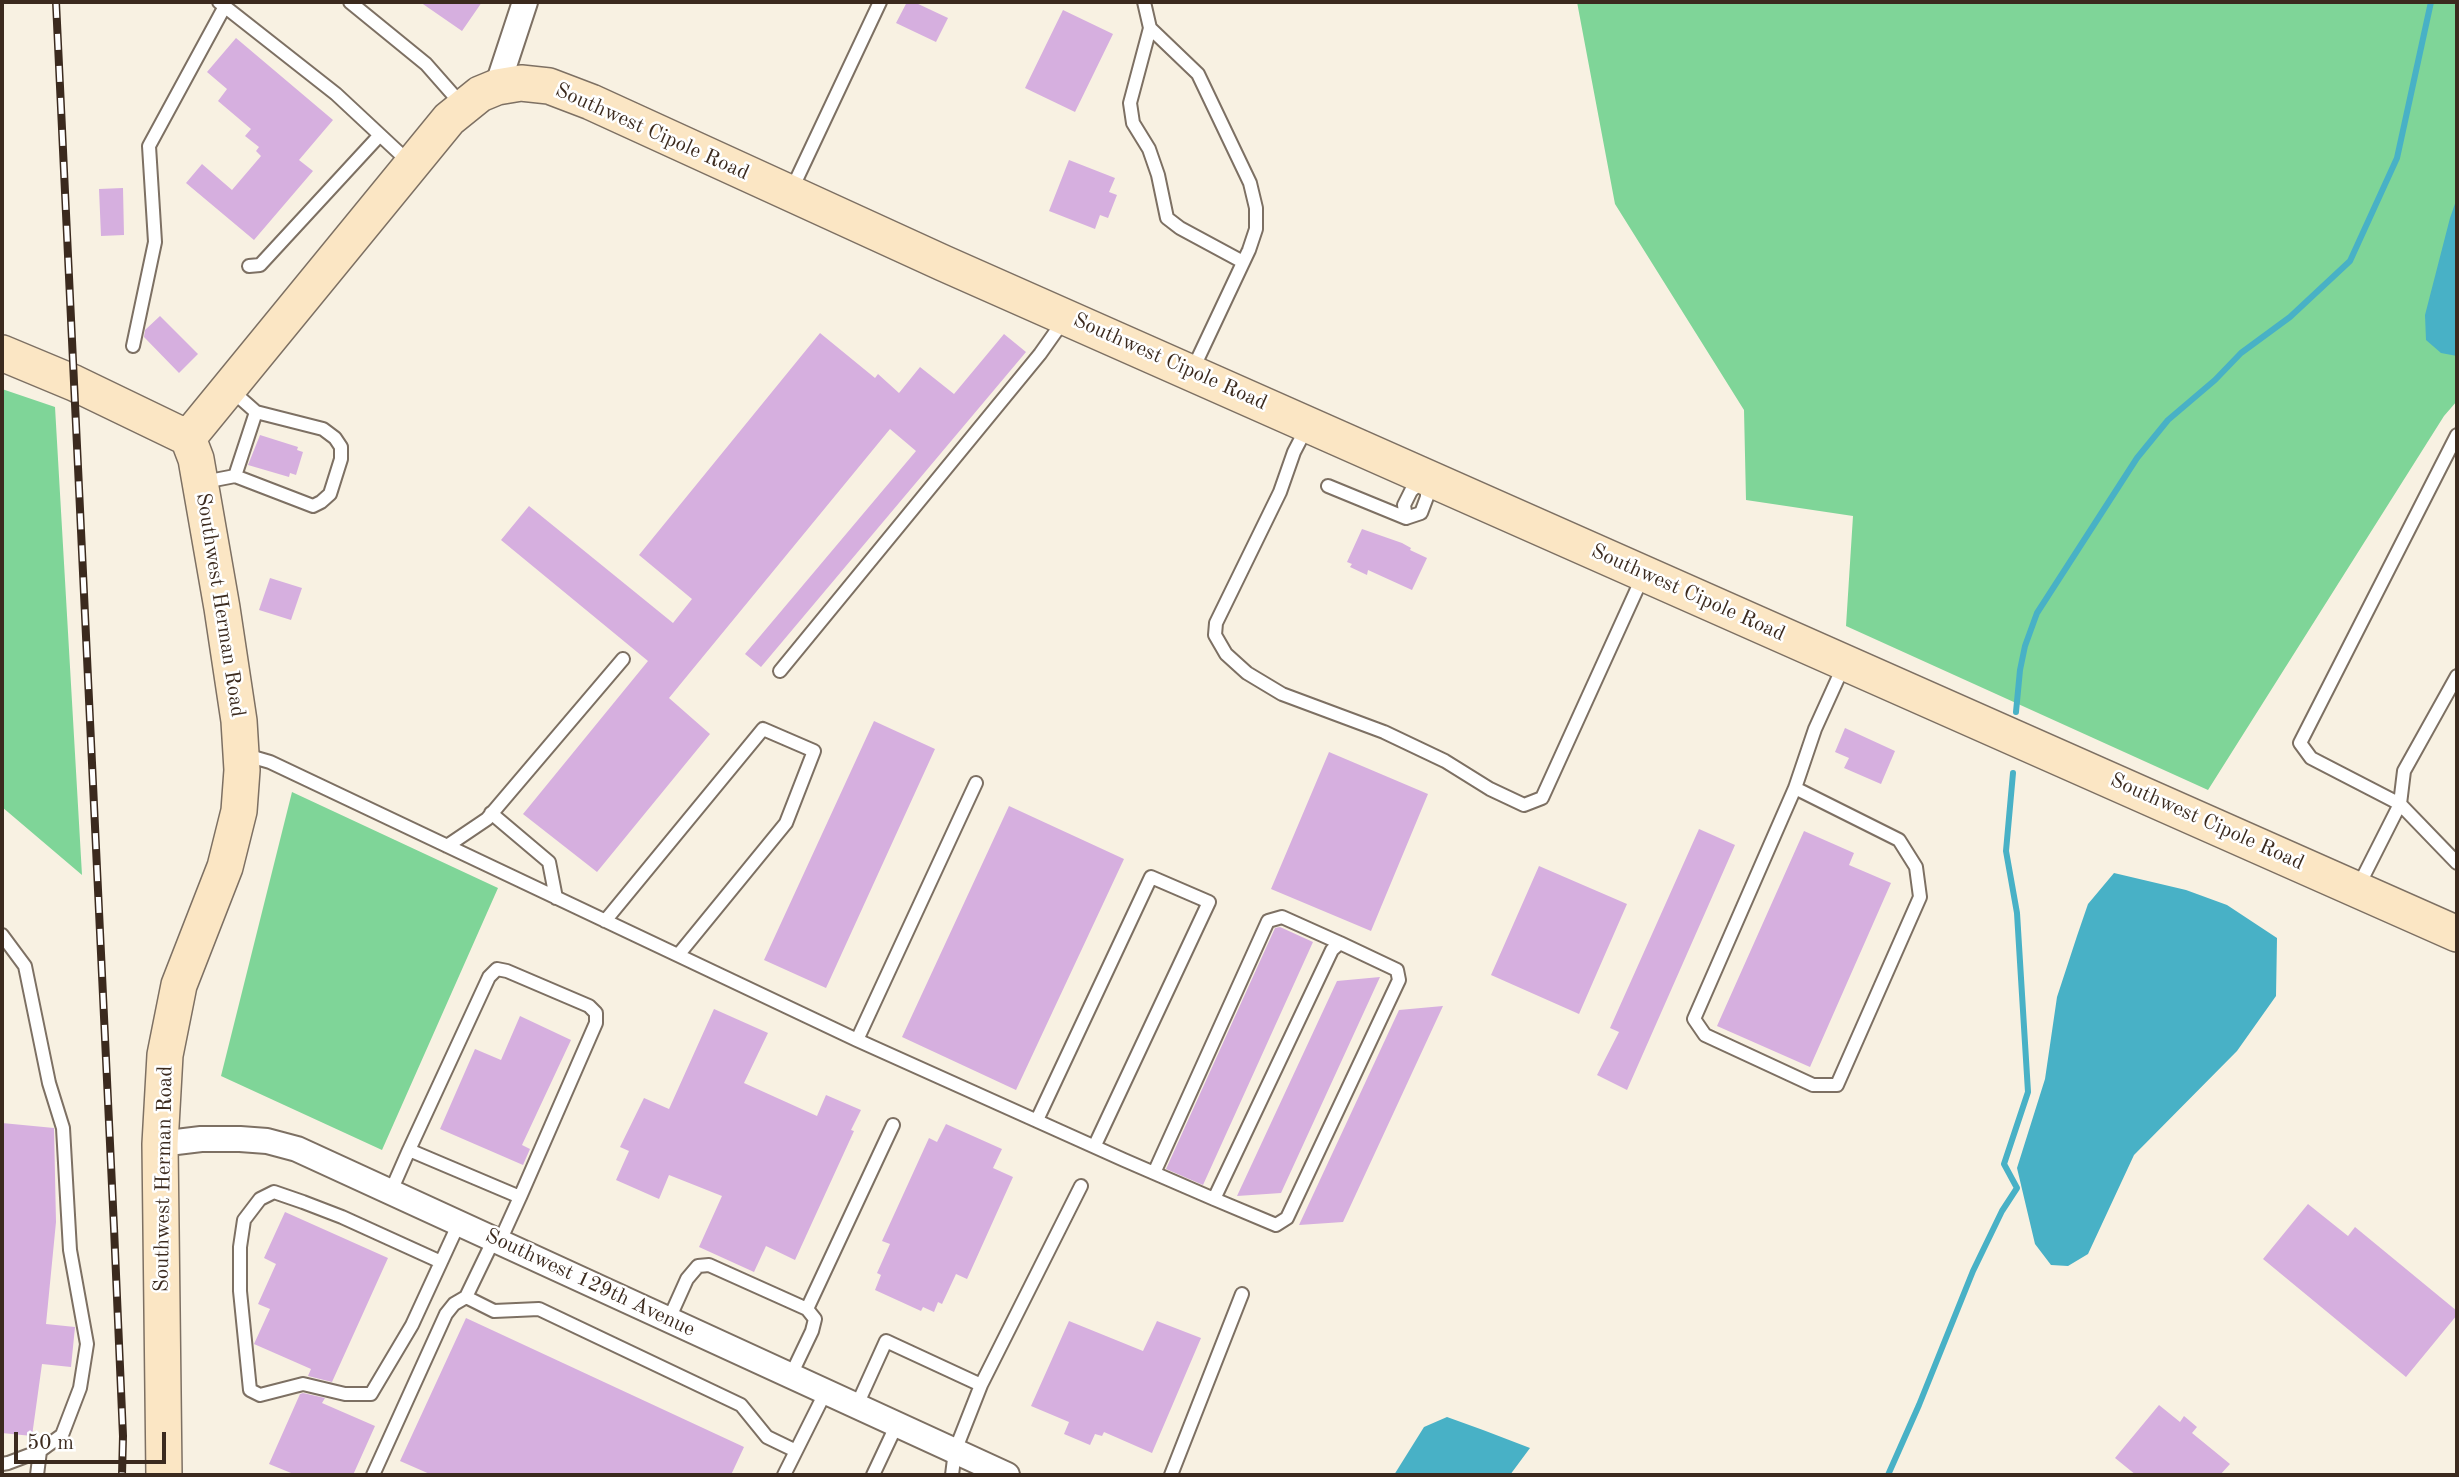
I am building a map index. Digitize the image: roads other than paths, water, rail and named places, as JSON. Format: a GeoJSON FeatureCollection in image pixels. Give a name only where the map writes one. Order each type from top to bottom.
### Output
{"type":"FeatureCollection","features":[{"type":"Feature","properties":{"kind":"street"},"geometry":{"type":"LineString","coordinates":[[497,87],[525,2]]}},
{"type":"Feature","properties":{"kind":"street","name":"Southwest Cipole Road"},"geometry":{"type":"LineString","coordinates":[[188,438],[449,119],[480,94],[497,87],[521,83],[549,86],[2457,934]]}},
{"type":"Feature","properties":{"kind":"street"},"geometry":{"type":"LineString","coordinates":[[2,353],[74,383],[188,438]]}},
{"type":"Feature","properties":{"kind":"street","name":"Southwest Herman Road"},"geometry":{"type":"LineString","coordinates":[[164,1475],[160,1144],[165,1055],[179,985],[225,867],[242,789],[242,754],[222,608],[196,459],[188,438]]}},
{"type":"Feature","properties":{"kind":"street","name":"Southwest 129th Avenue"},"geometry":{"type":"LineString","coordinates":[[160,1144],[201,1139],[267,1141],[297,1149],[897,1424],[953,1463],[1007,1475]]}},
{"type":"Feature","properties":{"kind":"lane"},"geometry":{"type":"LineString","coordinates":[[349,2],[426,64],[463,106]]}},
{"type":"Feature","properties":{"kind":"lane"},"geometry":{"type":"LineString","coordinates":[[790,193],[880,2]]}},
{"type":"Feature","properties":{"kind":"lane"},"geometry":{"type":"LineString","coordinates":[[1144,2],[1150,28],[1130,103],[1133,123],[1149,149],[1158,175],[1167,218],[1180,228],[1243,262]]}},
{"type":"Feature","properties":{"kind":"lane"},"geometry":{"type":"LineString","coordinates":[[133,346],[155,242],[149,146],[222,4],[336,94],[410,164]]}},
{"type":"Feature","properties":{"kind":"lane"},"geometry":{"type":"LineString","coordinates":[[1150,28],[1198,74],[1250,183],[1256,208],[1256,229],[1192,371]]}},
{"type":"Feature","properties":{"kind":"lane"},"geometry":{"type":"LineString","coordinates":[[249,266],[260,265],[379,136]]}},
{"type":"Feature","properties":{"kind":"lane"},"geometry":{"type":"LineString","coordinates":[[779,671],[1040,354],[1066,317]]}},
{"type":"Feature","properties":{"kind":"lane"},"geometry":{"type":"LineString","coordinates":[[200,483],[235,476],[313,506],[330,494],[341,460],[341,447],[335,438],[323,429],[256,412],[228,388]]}},
{"type":"Feature","properties":{"kind":"lane"},"geometry":{"type":"LineString","coordinates":[[235,476],[256,412]]}},
{"type":"Feature","properties":{"kind":"lane"},"geometry":{"type":"LineString","coordinates":[[1308,424],[1294,452],[1280,492],[1216,623],[1215,635],[1226,654],[1247,673],[1282,694],[1384,732],[1445,761],[1490,789],[1524,805],[1542,797],[1644,574]]}},
{"type":"Feature","properties":{"kind":"lane"},"geometry":{"type":"LineString","coordinates":[[2457,435],[2300,743],[2311,758],[2400,804],[2457,863]]}},
{"type":"Feature","properties":{"kind":"lane"},"geometry":{"type":"LineString","coordinates":[[1328,486],[1406,518],[1404,505],[1411,491],[1427,477]]}},
{"type":"Feature","properties":{"kind":"lane"},"geometry":{"type":"LineString","coordinates":[[447,846],[473,830],[491,814],[623,659]]}},
{"type":"Feature","properties":{"kind":"lane"},"geometry":{"type":"LineString","coordinates":[[1795,788],[1899,840],[1916,867],[1920,897],[1837,1085],[1813,1085],[1705,1035],[1694,1019],[1795,788],[1815,729],[1845,662]]}},
{"type":"Feature","properties":{"kind":"lane"},"geometry":{"type":"LineString","coordinates":[[2357,889],[2400,804],[2404,771],[2457,676]]}},
{"type":"Feature","properties":{"kind":"lane"},"geometry":{"type":"LineString","coordinates":[[605,921],[764,729],[814,751],[786,823],[678,954]]}},
{"type":"Feature","properties":{"kind":"lane"},"geometry":{"type":"LineString","coordinates":[[242,754],[270,762],[857,1040],[1154,1173],[1276,1225],[1287,1218],[1399,981],[1397,970],[1282,917],[1268,921],[1154,1173]]}},
{"type":"Feature","properties":{"kind":"lane"},"geometry":{"type":"LineString","coordinates":[[857,1040],[976,783]]}},
{"type":"Feature","properties":{"kind":"lane"},"geometry":{"type":"LineString","coordinates":[[491,814],[550,862],[556,898]]}},
{"type":"Feature","properties":{"kind":"lane"},"geometry":{"type":"LineString","coordinates":[[1037,1120],[1152,877],[1209,902],[1095,1145]]}},
{"type":"Feature","properties":{"kind":"lane"},"geometry":{"type":"LineString","coordinates":[[2,935],[25,966],[49,1083],[63,1128],[70,1250],[87,1344],[80,1388],[62,1435],[40,1451],[2,1464]]}},
{"type":"Feature","properties":{"kind":"lane"},"geometry":{"type":"LineString","coordinates":[[1214,1199],[1332,950],[1340,943]]}},
{"type":"Feature","properties":{"kind":"lane"},"geometry":{"type":"LineString","coordinates":[[373,1475],[446,1314],[454,1304],[466,1297],[520,1198],[596,1023],[596,1013],[589,1006],[508,971],[497,969],[489,977],[391,1191]]}},
{"type":"Feature","properties":{"kind":"lane"},"geometry":{"type":"LineString","coordinates":[[807,1309],[893,1125]]}},
{"type":"Feature","properties":{"kind":"lane"},"geometry":{"type":"LineString","coordinates":[[409,1150],[520,1198]]}},
{"type":"Feature","properties":{"kind":"lane"},"geometry":{"type":"LineString","coordinates":[[953,1463],[981,1385],[1080,1186]]}},
{"type":"Feature","properties":{"kind":"lane"},"geometry":{"type":"LineString","coordinates":[[441,1262],[303,1202],[274,1192],[260,1199],[244,1220],[240,1247],[240,1291],[250,1390],[260,1395],[303,1384],[345,1394],[371,1394],[412,1325],[459,1223]]}},
{"type":"Feature","properties":{"kind":"lane"},"geometry":{"type":"LineString","coordinates":[[669,1319],[687,1279],[698,1266],[709,1265],[807,1309],[815,1319],[791,1375]]}},
{"type":"Feature","properties":{"kind":"lane"},"geometry":{"type":"LineString","coordinates":[[1171,1475],[1242,1294]]}},
{"type":"Feature","properties":{"kind":"lane"},"geometry":{"type":"LineString","coordinates":[[466,1297],[494,1311],[539,1309],[741,1405],[767,1437],[796,1451]]}},
{"type":"Feature","properties":{"kind":"lane"},"geometry":{"type":"LineString","coordinates":[[857,1405],[886,1341],[981,1385]]}},
{"type":"Feature","properties":{"kind":"lane"},"geometry":{"type":"LineString","coordinates":[[784,1475],[826,1391]]}},
{"type":"Feature","properties":{"kind":"lane"},"geometry":{"type":"LineString","coordinates":[[873,1475],[897,1424]]}},
{"type":"Feature","properties":{"kind":"lane"},"geometry":{"type":"LineString","coordinates":[[37,1475],[40,1451]]}},
{"type":"Feature","properties":{"kind":"water"},"geometry":{"type":"Polygon","coordinates":[[[2457,198],[2457,356],[2441,353],[2426,340],[2425,315],[2457,198]]]}},
{"type":"Feature","properties":{"kind":"water"},"geometry":{"type":"Polygon","coordinates":[[[2114,873],[2186,890],[2227,905],[2277,938],[2276,996],[2237,1051],[2134,1155],[2088,1254],[2068,1266],[2051,1265],[2035,1244],[2017,1168],[2045,1079],[2057,997],[2077,936],[2088,904],[2114,873]]]}},
{"type":"Feature","properties":{"kind":"water"},"geometry":{"type":"Polygon","coordinates":[[[1447,1417],[1530,1448],[1510,1475],[1394,1475],[1424,1427],[1447,1417]]]}},
{"type":"Feature","properties":{"kind":"waterway"},"geometry":{"type":"LineString","coordinates":[[2016,712],[2025,646],[2037,613],[2137,458],[2168,420],[2215,380],[2241,353],[2290,317],[2350,261],[2397,158],[2431,2]]}},
{"type":"Feature","properties":{"kind":"waterway"},"geometry":{"type":"LineString","coordinates":[[1888,1475],[1973,1271],[2002,1211],[2017,1188],[2004,1164],[2028,1092],[2017,913],[2006,851],[2013,773]]}},
{"type":"Feature","properties":{"kind":"railway"},"geometry":{"type":"LineString","coordinates":[[56,2],[114,1228],[123,1436],[122,1475]]}}]}
